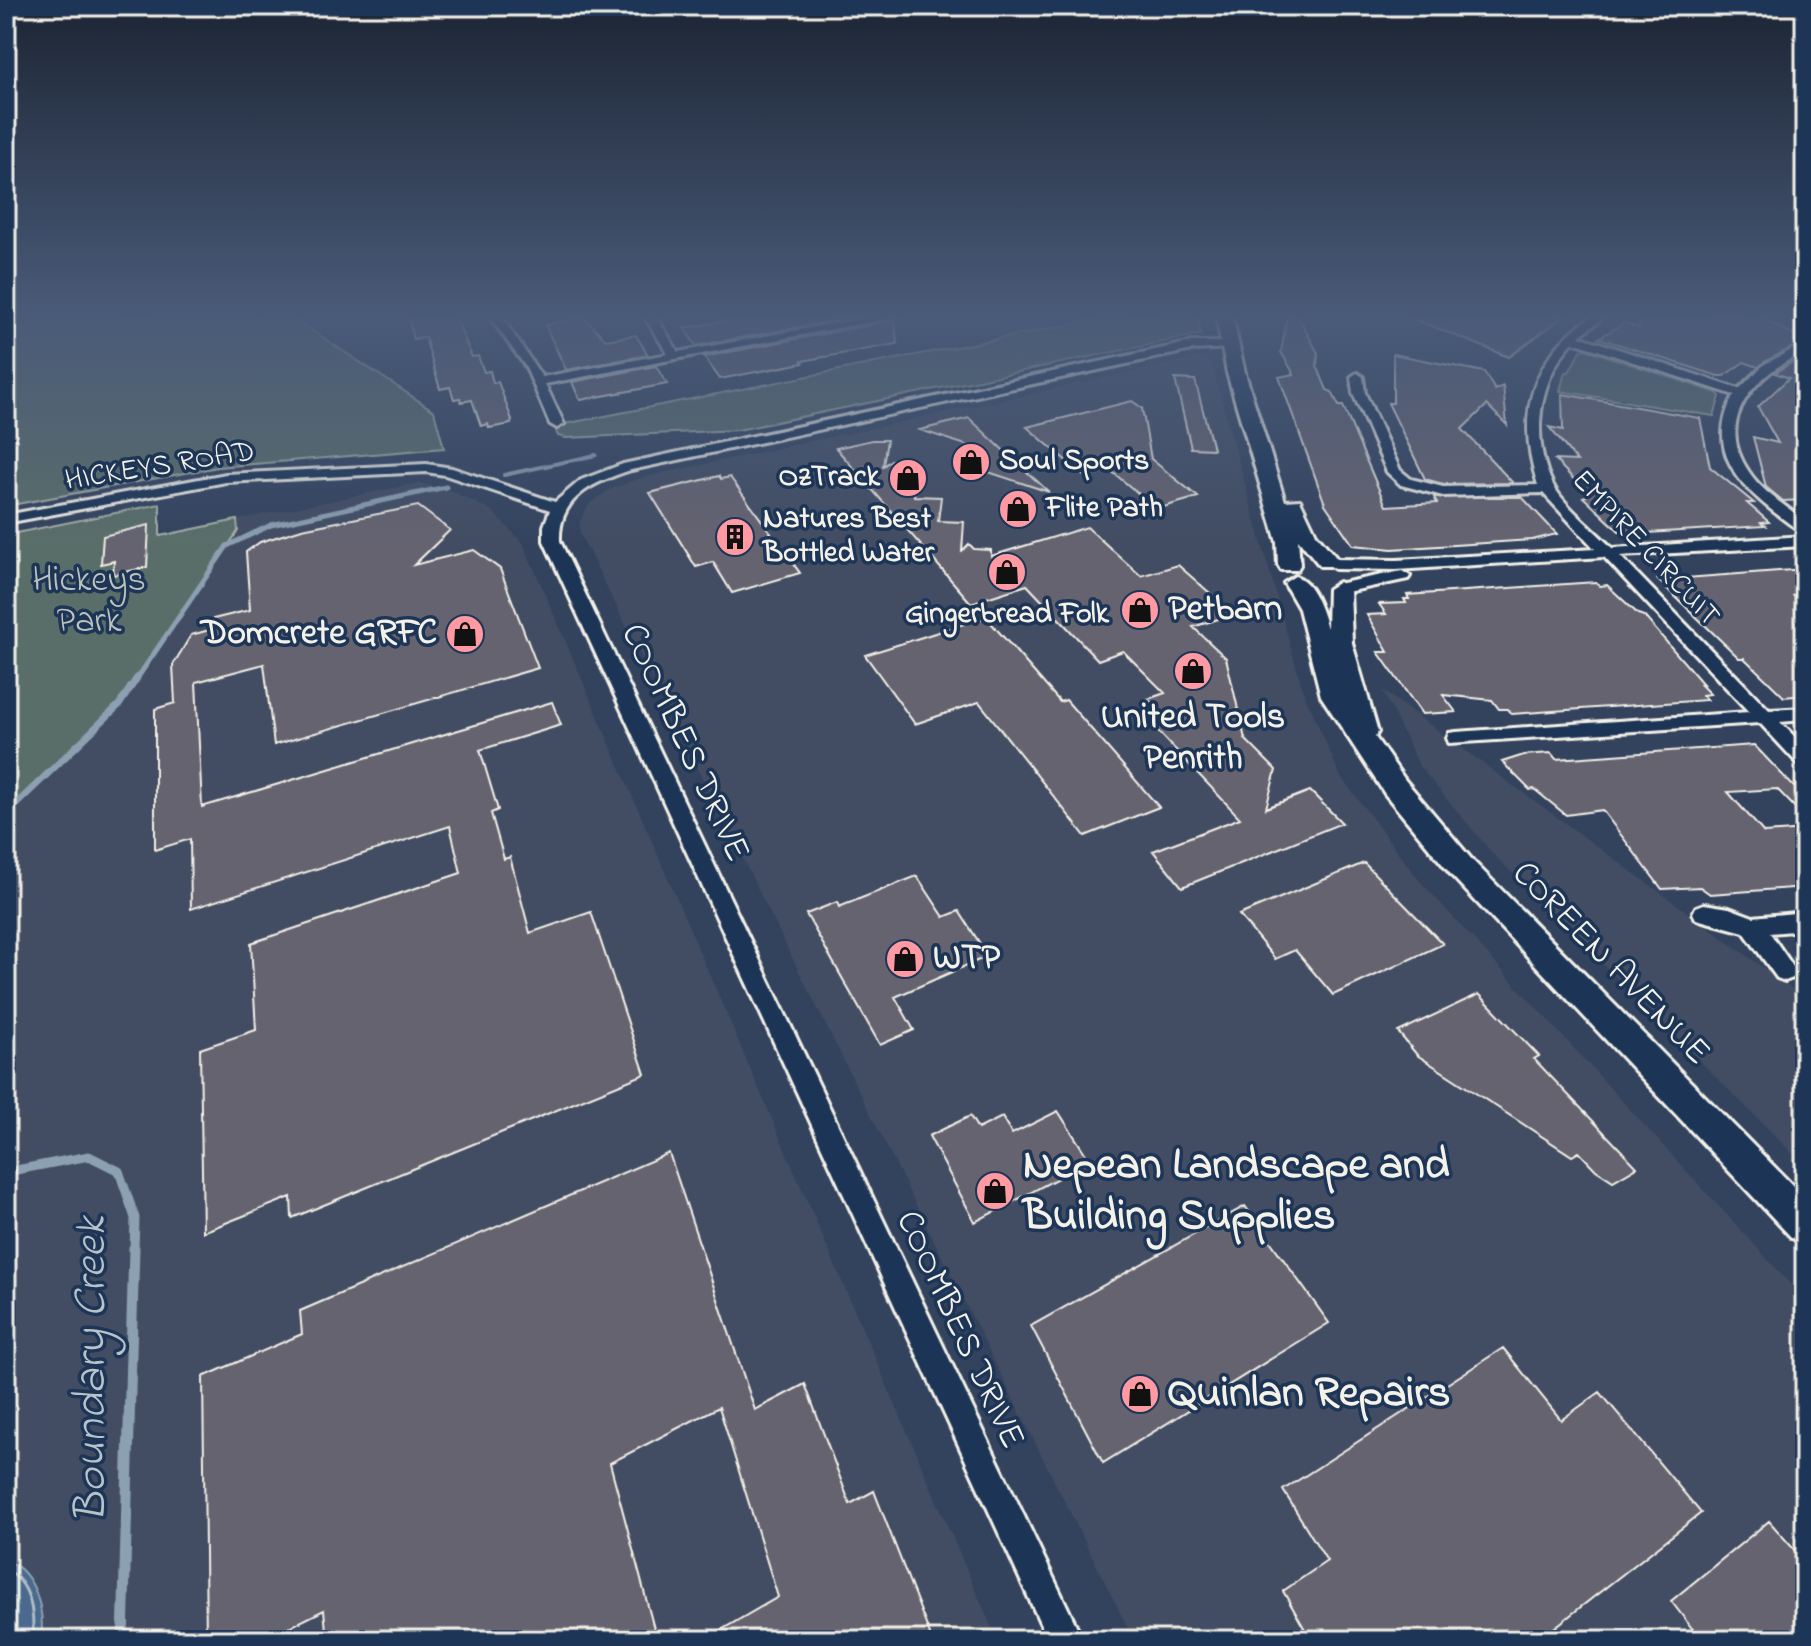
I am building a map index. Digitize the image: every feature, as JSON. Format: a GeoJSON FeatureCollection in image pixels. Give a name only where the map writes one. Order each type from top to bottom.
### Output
{"type":"FeatureCollection","features":[{"type":"Feature","properties":{"kind":"street"},"geometry":{"type":"LineString","coordinates":[[544,393],[557,424]]}},
{"type":"Feature","properties":{"kind":"street"},"geometry":{"type":"LineString","coordinates":[[556,507],[588,482],[628,467],[974,393]]}},
{"type":"Feature","properties":{"kind":"street","name":"COREEN AVENUE"},"geometry":{"type":"LineString","coordinates":[[1242,393],[1288,542],[1292,574],[1310,609],[1333,696],[1395,787],[1463,869],[1805,1225]]}},
{"type":"Feature","properties":{"kind":"street","name":"COREEN AVENUE"},"geometry":{"type":"LineString","coordinates":[[1257,393],[1306,536],[1347,579],[1341,588],[1336,610],[1339,642],[1369,749]]}},
{"type":"Feature","properties":{"kind":"street"},"geometry":{"type":"LineString","coordinates":[[1359,393],[1394,472],[1403,482],[1432,491],[1547,489]]}},
{"type":"Feature","properties":{"kind":"street","name":"EMPIRE CIRCUIT"},"geometry":{"type":"LineString","coordinates":[[1537,393],[1534,400],[1535,448],[1547,489],[1805,759]]}},
{"type":"Feature","properties":{"kind":"street"},"geometry":{"type":"LineString","coordinates":[[1740,393],[1730,428],[1733,455],[1738,466],[1758,490],[1805,528]]}},
{"type":"Feature","properties":{"kind":"street","name":"HICKEYS ROAD"},"geometry":{"type":"LineString","coordinates":[[6,519],[226,478],[426,468],[447,471],[556,507]]}},
{"type":"Feature","properties":{"kind":"street","name":"COOMBES DRIVE"},"geometry":{"type":"LineString","coordinates":[[556,507],[551,520],[552,541],[1066,1640]]}},
{"type":"Feature","properties":{"kind":"street"},"geometry":{"type":"LineString","coordinates":[[1805,541],[1611,558],[1394,577],[1317,591],[1292,574],[1305,558],[1332,563],[1396,565],[1611,558],[1805,552]]}},
{"type":"Feature","properties":{"kind":"street"},"geometry":{"type":"LineString","coordinates":[[1456,738],[1805,714]]}},
{"type":"Feature","properties":{"kind":"street"},"geometry":{"type":"LineString","coordinates":[[1704,913],[1721,914],[1752,926],[1805,921]]}},
{"type":"Feature","properties":{"kind":"street"},"geometry":{"type":"LineString","coordinates":[[1752,926],[1785,971]]}},
{"type":"Feature","properties":{"kind":"shaded area"},"geometry":{"type":"Polygon","coordinates":[[[1036,393],[1220,393],[1303,691],[1341,777],[1419,880],[1805,1300],[1805,1640],[1134,1640],[580,534],[580,521],[590,503],[609,490],[640,478],[1036,393]]]}},
{"type":"Feature","properties":{"kind":"shaded area"},"geometry":{"type":"Polygon","coordinates":[[[419,483],[450,490],[492,511],[523,543],[997,1640],[6,1640],[6,814],[119,705],[237,531],[237,520],[419,483]]]}},
{"type":"Feature","properties":{"kind":"shaded area"},"geometry":{"type":"Polygon","coordinates":[[[1382,690],[1805,998],[1805,1166],[1493,854],[1420,767],[1382,690]]]}},
{"type":"Feature","properties":{"kind":"green space"},"geometry":{"type":"Polygon","coordinates":[[[6,393],[406,393],[434,411],[444,448],[218,467],[6,506],[6,393]]]}},
{"type":"Feature","properties":{"kind":"green space"},"geometry":{"type":"Polygon","coordinates":[[[723,393],[917,393],[738,430],[566,438],[558,436],[554,426],[723,393]]]}},
{"type":"Feature","properties":{"kind":"green space"},"geometry":{"type":"Polygon","coordinates":[[[1571,393],[1716,393],[1720,396],[1714,416],[1571,393]]]}},
{"type":"Feature","properties":{"kind":"green space","name":"Hickeys Park"},"geometry":{"type":"Polygon","coordinates":[[[160,504],[160,536],[237,520],[238,531],[119,705],[6,814],[6,535],[160,504]]]}},
{"type":"Feature","properties":{"kind":"water"},"geometry":{"type":"Polygon","coordinates":[[[6,1560],[25,1573],[36,1594],[40,1605],[41,1640],[6,1640],[6,1560]]]}},
{"type":"Feature","properties":{"kind":"building"},"geometry":{"type":"Polygon","coordinates":[[[452,393],[502,393],[511,424],[489,428],[488,424],[481,426],[472,400],[461,402],[460,398],[454,399],[452,393]]]}},
{"type":"Feature","properties":{"kind":"building"},"geometry":{"type":"Polygon","coordinates":[[[577,393],[619,393],[580,400],[577,393]]]}},
{"type":"Feature","properties":{"kind":"building"},"geometry":{"type":"Polygon","coordinates":[[[1178,393],[1198,393],[1213,449],[1191,448],[1178,393]]]}},
{"type":"Feature","properties":{"kind":"building"},"geometry":{"type":"Polygon","coordinates":[[[1285,393],[1332,393],[1339,406],[1343,406],[1386,506],[1437,503],[1434,497],[1522,497],[1557,534],[1532,540],[1392,549],[1353,545],[1325,504],[1285,393]]]}},
{"type":"Feature","properties":{"kind":"building"},"geometry":{"type":"Polygon","coordinates":[[[1393,393],[1504,393],[1507,425],[1487,405],[1462,429],[1513,483],[1443,484],[1425,479],[1388,403],[1393,403],[1393,393]]]}},
{"type":"Feature","properties":{"kind":"building"},"geometry":{"type":"Polygon","coordinates":[[[1773,393],[1805,393],[1805,500],[1783,501],[1766,487],[1753,437],[1778,443],[1758,407],[1773,393]]]}},
{"type":"Feature","properties":{"kind":"building"},"geometry":{"type":"Polygon","coordinates":[[[1562,394],[1700,418],[1710,467],[1754,503],[1747,503],[1769,522],[1761,523],[1765,526],[1630,534],[1619,531],[1583,497],[1589,495],[1555,460],[1577,461],[1549,427],[1563,430],[1562,394]]]}},
{"type":"Feature","properties":{"kind":"building"},"geometry":{"type":"Polygon","coordinates":[[[1132,401],[1142,408],[1151,459],[1198,497],[1157,509],[1110,470],[1085,477],[1027,427],[1132,401]]]}},
{"type":"Feature","properties":{"kind":"building"},"geometry":{"type":"Polygon","coordinates":[[[969,418],[1049,492],[958,462],[978,449],[920,430],[969,418]]]}},
{"type":"Feature","properties":{"kind":"building"},"geometry":{"type":"Polygon","coordinates":[[[887,440],[883,466],[891,460],[902,472],[918,472],[914,496],[941,497],[938,521],[964,522],[962,551],[969,544],[974,549],[991,550],[991,556],[1087,527],[1141,576],[1178,565],[1234,614],[1193,627],[1226,658],[1245,739],[1276,770],[1266,808],[1310,791],[1342,823],[1182,887],[1153,851],[1240,818],[1153,726],[1168,720],[1148,699],[1165,693],[1123,651],[1098,660],[1027,585],[971,603],[836,448],[887,440]]]}},
{"type":"Feature","properties":{"kind":"building","name":"Natures Best Bottled Water"},"geometry":{"type":"Polygon","coordinates":[[[719,476],[721,479],[730,477],[800,573],[732,593],[713,562],[696,567],[650,493],[719,476]]]}},
{"type":"Feature","properties":{"kind":"building"},"geometry":{"type":"Polygon","coordinates":[[[418,506],[450,530],[414,565],[474,550],[500,569],[538,668],[274,745],[264,664],[196,682],[202,807],[552,702],[561,725],[480,750],[498,810],[491,813],[504,859],[510,857],[530,933],[591,912],[645,1074],[292,1218],[291,1197],[203,1232],[200,1049],[256,1030],[251,943],[461,873],[450,826],[191,909],[190,839],[155,850],[155,709],[175,703],[173,665],[191,635],[213,629],[213,619],[250,610],[246,552],[260,542],[302,529],[418,506]]]}},
{"type":"Feature","properties":{"kind":"building"},"geometry":{"type":"Polygon","coordinates":[[[149,525],[147,567],[113,575],[114,561],[101,564],[103,536],[149,525]]]}},
{"type":"Feature","properties":{"kind":"building"},"geometry":{"type":"Polygon","coordinates":[[[1805,569],[1805,596],[1794,596],[1805,606],[1805,695],[1784,697],[1658,580],[1805,569]]]}},
{"type":"Feature","properties":{"kind":"building"},"geometry":{"type":"Polygon","coordinates":[[[1596,582],[1600,586],[1607,585],[1644,616],[1703,684],[1700,684],[1710,694],[1702,695],[1707,700],[1512,714],[1508,709],[1499,709],[1492,700],[1443,695],[1456,712],[1422,714],[1378,652],[1388,652],[1367,615],[1386,614],[1379,604],[1406,603],[1404,599],[1409,599],[1407,595],[1596,582]]]}},
{"type":"Feature","properties":{"kind":"building"},"geometry":{"type":"Polygon","coordinates":[[[986,617],[1060,702],[1066,700],[1159,807],[1085,836],[979,702],[915,724],[865,655],[986,617]]]}},
{"type":"Feature","properties":{"kind":"building"},"geometry":{"type":"Polygon","coordinates":[[[1754,745],[1794,787],[1805,786],[1805,818],[1777,789],[1728,792],[1764,833],[1805,830],[1805,887],[1710,894],[1700,887],[1662,889],[1602,810],[1566,815],[1534,789],[1530,790],[1502,762],[1524,755],[1551,753],[1556,759],[1754,745]]]}},
{"type":"Feature","properties":{"kind":"building"},"geometry":{"type":"Polygon","coordinates":[[[1364,863],[1443,944],[1333,995],[1295,950],[1275,959],[1239,915],[1364,863]]]}},
{"type":"Feature","properties":{"kind":"building","name":"WTP"},"geometry":{"type":"Polygon","coordinates":[[[917,876],[944,917],[959,911],[988,956],[895,997],[914,1030],[880,1045],[806,914],[837,902],[839,907],[917,876]]]}},
{"type":"Feature","properties":{"kind":"building"},"geometry":{"type":"Polygon","coordinates":[[[1479,994],[1539,1056],[1534,1059],[1637,1167],[1613,1181],[1596,1170],[1579,1152],[1572,1156],[1417,1055],[1398,1032],[1479,994]]]}},
{"type":"Feature","properties":{"kind":"building","name":"Nepean Landscape and Building Supplies"},"geometry":{"type":"Polygon","coordinates":[[[1058,1111],[1090,1161],[975,1222],[929,1136],[970,1116],[978,1129],[1002,1117],[1012,1134],[1058,1111]]]}},
{"type":"Feature","properties":{"kind":"building"},"geometry":{"type":"Polygon","coordinates":[[[669,1153],[755,1410],[805,1384],[850,1504],[874,1491],[932,1640],[704,1640],[778,1597],[719,1407],[610,1463],[657,1640],[327,1640],[324,1610],[264,1640],[206,1640],[203,1377],[302,1334],[300,1311],[669,1153]]]}},
{"type":"Feature","properties":{"kind":"building","name":"Quinlan Repairs"},"geometry":{"type":"Polygon","coordinates":[[[1245,1206],[1329,1323],[1103,1463],[1031,1326],[1245,1206]]]}},
{"type":"Feature","properties":{"kind":"building"},"geometry":{"type":"Polygon","coordinates":[[[1503,1348],[1561,1420],[1600,1392],[1701,1513],[1554,1628],[1562,1640],[1311,1640],[1283,1591],[1327,1561],[1283,1490],[1503,1348]]]}},
{"type":"Feature","properties":{"kind":"building"},"geometry":{"type":"Polygon","coordinates":[[[1769,1521],[1805,1562],[1805,1640],[1701,1640],[1671,1601],[1769,1521]]]}},
{"type":"Feature","properties":{"kind":"waterway","name":"Boundary Creek"},"geometry":{"type":"LineString","coordinates":[[504,475],[596,455]]}},
{"type":"Feature","properties":{"kind":"waterway","name":"Boundary Creek"},"geometry":{"type":"LineString","coordinates":[[136,680],[227,546],[271,525],[446,487]]}},
{"type":"Feature","properties":{"kind":"waterway","name":"Boundary Creek"},"geometry":{"type":"LineString","coordinates":[[6,814],[119,705],[137,678]]}},
{"type":"Feature","properties":{"kind":"waterway","name":"Boundary Creek"},"geometry":{"type":"LineString","coordinates":[[6,1172],[89,1156],[119,1171],[135,1218],[134,1250]]}},
{"type":"Feature","properties":{"kind":"waterway","name":"Boundary Creek"},"geometry":{"type":"LineString","coordinates":[[123,1640],[134,1248]]}},
{"type":"Feature","properties":{"kind":"place","name":"Soul Sports"},"geometry":{"type":"Point","coordinates":[971,462]}},
{"type":"Feature","properties":{"kind":"place","name":"OzTrack"},"geometry":{"type":"Point","coordinates":[908,478]}},
{"type":"Feature","properties":{"kind":"place","name":"Flite Path"},"geometry":{"type":"Point","coordinates":[1018,509]}},
{"type":"Feature","properties":{"kind":"place","name":"Natures Best Bottled Water"},"geometry":{"type":"Point","coordinates":[735,537]}},
{"type":"Feature","properties":{"kind":"place","name":"Gingerbread Folk"},"geometry":{"type":"Point","coordinates":[1007,572]}},
{"type":"Feature","properties":{"kind":"place","name":"Petbarn"},"geometry":{"type":"Point","coordinates":[1140,610]}},
{"type":"Feature","properties":{"kind":"place","name":"Domcrete GRFC"},"geometry":{"type":"Point","coordinates":[465,634]}},
{"type":"Feature","properties":{"kind":"place","name":"United Tools Penrith"},"geometry":{"type":"Point","coordinates":[1193,671]}},
{"type":"Feature","properties":{"kind":"place","name":"WTP"},"geometry":{"type":"Point","coordinates":[905,959]}},
{"type":"Feature","properties":{"kind":"place","name":"Nepean Landscape and Building Supplies"},"geometry":{"type":"Point","coordinates":[995,1191]}},
{"type":"Feature","properties":{"kind":"place","name":"Quinlan Repairs"},"geometry":{"type":"Point","coordinates":[1140,1394]}}]}
